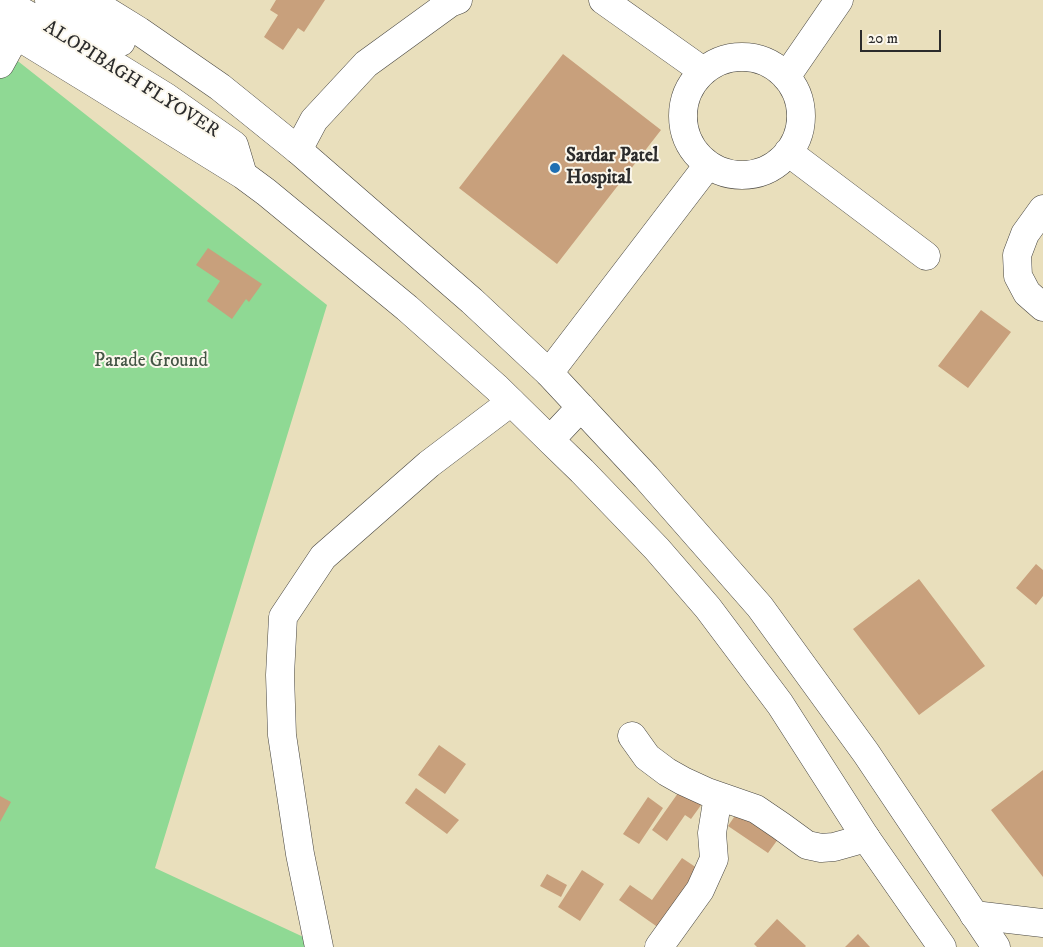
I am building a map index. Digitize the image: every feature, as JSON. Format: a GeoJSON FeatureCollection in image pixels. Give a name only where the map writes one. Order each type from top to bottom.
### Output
{"type":"FeatureCollection","features":[{"type":"Feature","properties":{"kind":"main road","name":"ALOPIBAGH FLYOVER"},"geometry":{"type":"LineString","coordinates":[[0,0],[80,44],[166,97],[241,137],[274,130]]}},
{"type":"Feature","properties":{"kind":"main road","name":"ALOPIBAGH FLYOVER"},"geometry":{"type":"LineString","coordinates":[[49,0],[107,33],[175,76],[241,137],[243,175]]}},
{"type":"Feature","properties":{"kind":"main road"},"geometry":{"type":"LineString","coordinates":[[89,0],[139,31],[220,87],[274,130],[472,302],[549,373],[646,477],[760,607],[866,752],[996,947]]}},
{"type":"Feature","properties":{"kind":"main road"},"geometry":{"type":"LineString","coordinates":[[298,150],[314,120],[366,64],[450,3],[458,0]]}},
{"type":"Feature","properties":{"kind":"main road"},"geometry":{"type":"LineString","coordinates":[[603,0],[703,71]]}},
{"type":"Feature","properties":{"kind":"main road"},"geometry":{"type":"LineString","coordinates":[[786,78],[840,0]]}},
{"type":"Feature","properties":{"kind":"main road"},"geometry":{"type":"LineString","coordinates":[[0,64],[8,30],[243,175],[407,308],[511,402],[650,542],[708,608],[780,704],[866,838],[942,947]]}},
{"type":"Feature","properties":{"kind":"main road"},"geometry":{"type":"LineString","coordinates":[[737,58],[755,59],[772,66],[786,78],[796,94],[800,112],[799,131],[792,148],[779,162],[763,172],[744,176],[725,173],[708,165],[695,152],[686,137],[682,119],[684,101],[692,85],[703,71],[719,62],[737,58]]}},
{"type":"Feature","properties":{"kind":"main road"},"geometry":{"type":"LineString","coordinates":[[788,152],[926,256]]}},
{"type":"Feature","properties":{"kind":"main road"},"geometry":{"type":"LineString","coordinates":[[549,373],[708,165]]}},
{"type":"Feature","properties":{"kind":"main road"},"geometry":{"type":"LineString","coordinates":[[1043,209],[1025,234],[1016,255],[1018,276],[1027,293],[1043,307]]}},
{"type":"Feature","properties":{"kind":"main road"},"geometry":{"type":"LineString","coordinates":[[319,947],[300,854],[282,735],[280,675],[283,617],[323,557],[430,464],[511,402]]}},
{"type":"Feature","properties":{"kind":"main road"},"geometry":{"type":"LineString","coordinates":[[550,440],[581,407]]}},
{"type":"Feature","properties":{"kind":"main road"},"geometry":{"type":"LineString","coordinates":[[632,736],[647,757],[667,772],[707,792],[756,808],[807,845],[821,848],[834,847],[866,838]]}},
{"type":"Feature","properties":{"kind":"main road"},"geometry":{"type":"LineString","coordinates":[[659,947],[700,890],[714,859],[712,833],[718,796]]}},
{"type":"Feature","properties":{"kind":"main road"},"geometry":{"type":"LineString","coordinates":[[974,915],[1043,923]]}},
{"type":"Feature","properties":{"kind":"green space","name":"Parade Ground"},"geometry":{"type":"Polygon","coordinates":[[[0,47],[327,305],[155,868],[325,947],[0,947],[0,47]]]}},
{"type":"Feature","properties":{"kind":"building"},"geometry":{"type":"Polygon","coordinates":[[[276,0],[325,0],[304,32],[298,28],[283,50],[264,37],[278,15],[270,10],[276,0]]]}},
{"type":"Feature","properties":{"kind":"building"},"geometry":{"type":"Polygon","coordinates":[[[563,54],[661,130],[557,264],[459,188],[563,54]]]}},
{"type":"Feature","properties":{"kind":"building"},"geometry":{"type":"Polygon","coordinates":[[[208,248],[262,284],[249,302],[246,299],[232,319],[207,301],[220,281],[196,265],[208,248]]]}},
{"type":"Feature","properties":{"kind":"building"},"geometry":{"type":"Polygon","coordinates":[[[981,310],[1011,332],[968,388],[938,366],[981,310]]]}},
{"type":"Feature","properties":{"kind":"building"},"geometry":{"type":"Polygon","coordinates":[[[1036,564],[1043,570],[1043,596],[1036,605],[1016,588],[1036,564]]]}},
{"type":"Feature","properties":{"kind":"building"},"geometry":{"type":"Polygon","coordinates":[[[919,579],[985,666],[919,715],[853,629],[919,579]]]}},
{"type":"Feature","properties":{"kind":"building"},"geometry":{"type":"Polygon","coordinates":[[[439,745],[466,764],[445,794],[418,775],[439,745]]]}},
{"type":"Feature","properties":{"kind":"building"},"geometry":{"type":"Polygon","coordinates":[[[1043,770],[1043,877],[991,810],[1043,770]]]}},
{"type":"Feature","properties":{"kind":"building"},"geometry":{"type":"Polygon","coordinates":[[[683,786],[704,801],[691,819],[685,815],[667,841],[652,830],[683,786]]]}},
{"type":"Feature","properties":{"kind":"building"},"geometry":{"type":"Polygon","coordinates":[[[416,788],[459,820],[447,834],[405,803],[416,788]]]}},
{"type":"Feature","properties":{"kind":"building"},"geometry":{"type":"Polygon","coordinates":[[[0,796],[11,802],[0,822],[0,796]]]}},
{"type":"Feature","properties":{"kind":"building"},"geometry":{"type":"Polygon","coordinates":[[[648,797],[663,808],[639,844],[623,834],[648,797]]]}},
{"type":"Feature","properties":{"kind":"building"},"geometry":{"type":"Polygon","coordinates":[[[741,807],[781,835],[768,853],[728,826],[741,807]]]}},
{"type":"Feature","properties":{"kind":"building"},"geometry":{"type":"Polygon","coordinates":[[[682,858],[700,870],[659,928],[619,900],[630,885],[652,900],[682,858]]]}},
{"type":"Feature","properties":{"kind":"building"},"geometry":{"type":"Polygon","coordinates":[[[582,870],[604,884],[580,921],[558,907],[582,870]]]}},
{"type":"Feature","properties":{"kind":"building"},"geometry":{"type":"Polygon","coordinates":[[[547,874],[567,885],[561,897],[540,886],[547,874]]]}},
{"type":"Feature","properties":{"kind":"building"},"geometry":{"type":"Polygon","coordinates":[[[777,919],[806,946],[757,947],[754,944],[777,919]]]}},
{"type":"Feature","properties":{"kind":"building"},"geometry":{"type":"Polygon","coordinates":[[[858,934],[870,947],[845,947],[858,934]]]}},
{"type":"Feature","properties":{"kind":"place","name":"Sardar Patel Hospital"},"geometry":{"type":"Point","coordinates":[555,168]}}]}
